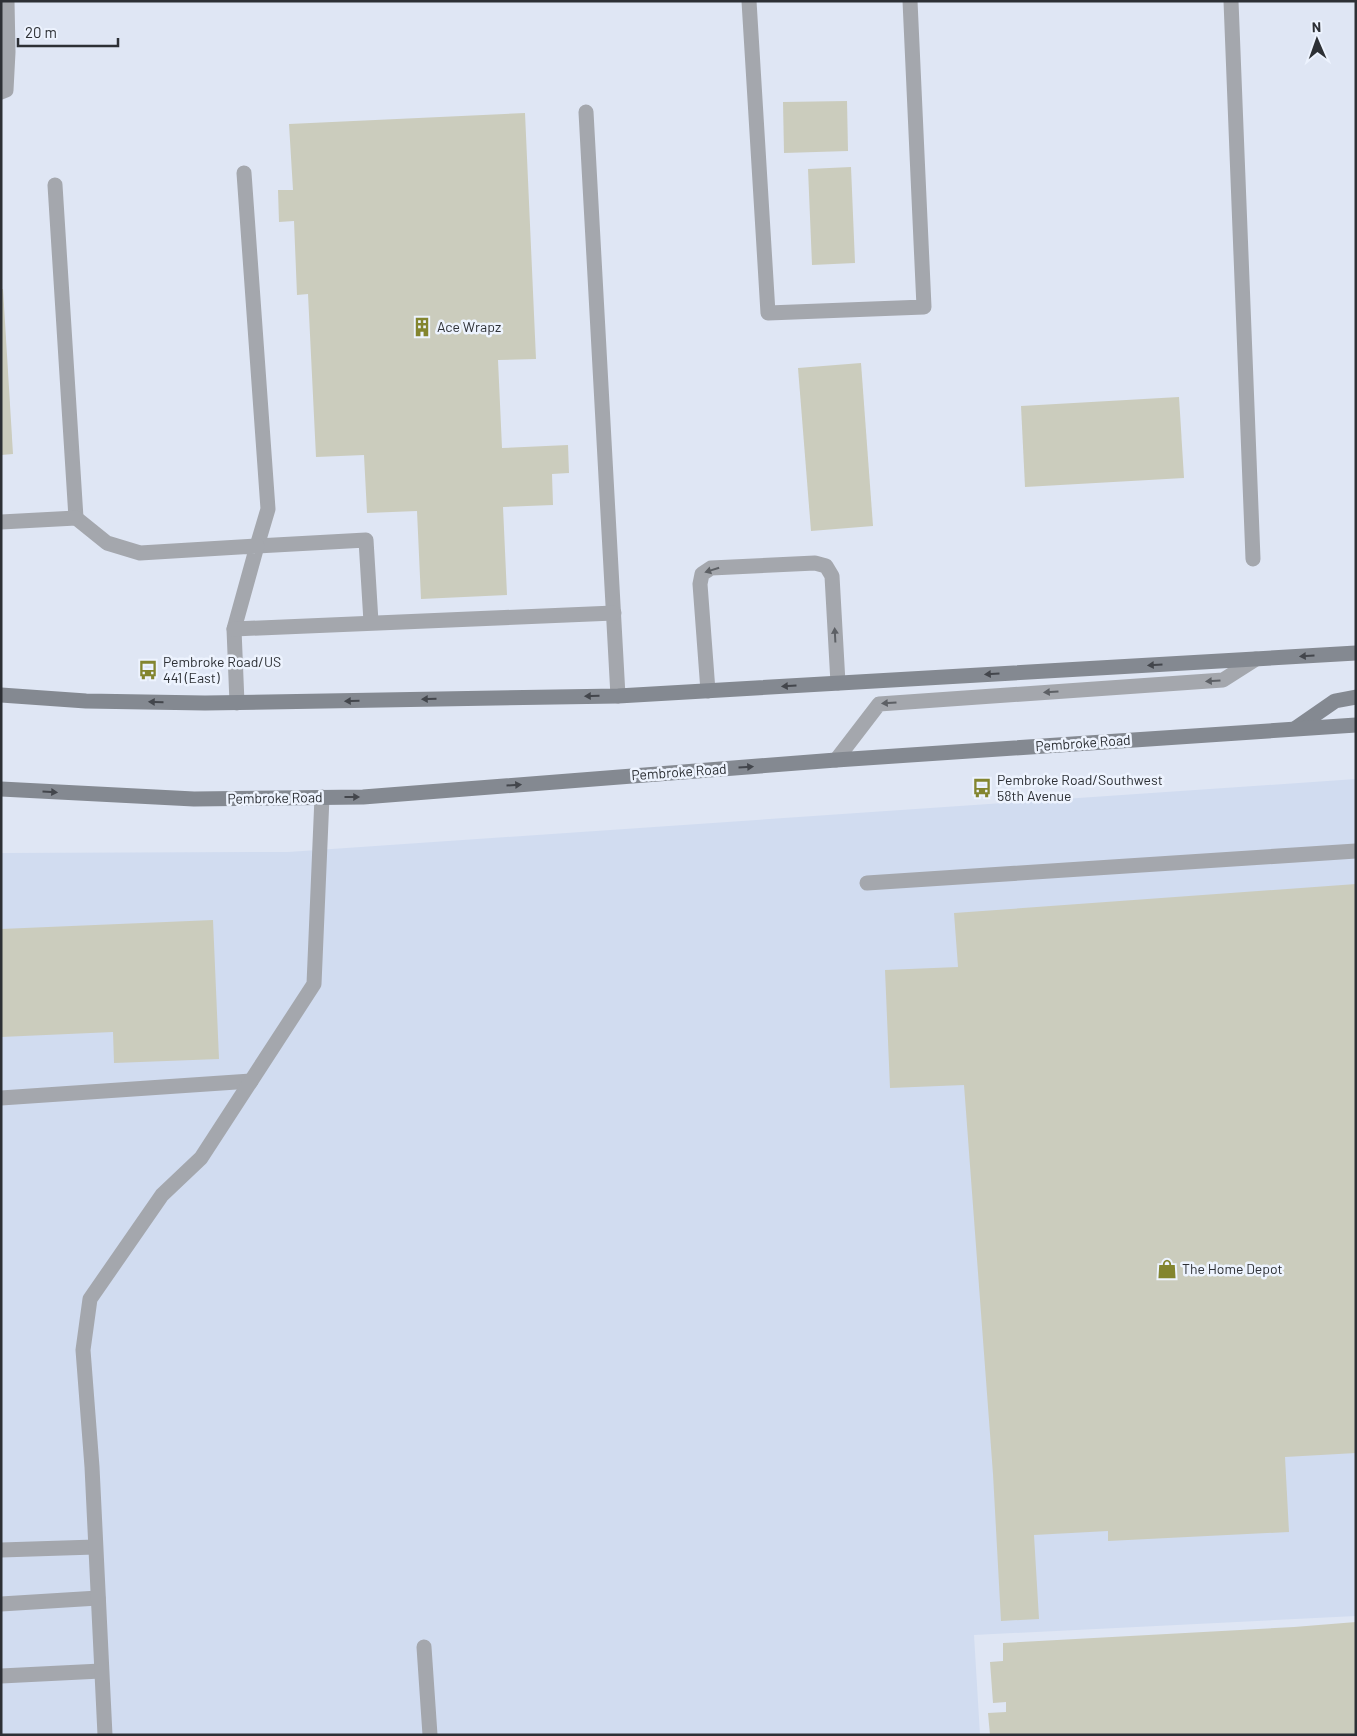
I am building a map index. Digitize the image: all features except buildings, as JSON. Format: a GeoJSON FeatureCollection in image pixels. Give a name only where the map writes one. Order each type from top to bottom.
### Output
{"type":"FeatureCollection","features":[{"type":"Feature","properties":{"kind":"main road"},"geometry":{"type":"LineString","coordinates":[[1,695],[86,701],[237,703],[618,696],[1356,654]]}},
{"type":"Feature","properties":{"kind":"main road"},"geometry":{"type":"LineString","coordinates":[[1294,729],[1335,701],[1356,697]]}},
{"type":"Feature","properties":{"kind":"main road","name":"Pembroke Road"},"geometry":{"type":"LineString","coordinates":[[1,788],[194,799],[363,797],[836,760],[1356,725]]}},
{"type":"Feature","properties":{"kind":"lane"},"geometry":{"type":"LineString","coordinates":[[1,92],[6,90],[8,52],[7,1]]}},
{"type":"Feature","properties":{"kind":"lane"},"geometry":{"type":"LineString","coordinates":[[749,1],[768,313],[924,307],[910,1]]}},
{"type":"Feature","properties":{"kind":"lane"},"geometry":{"type":"LineString","coordinates":[[1231,1],[1253,559]]}},
{"type":"Feature","properties":{"kind":"lane"},"geometry":{"type":"LineString","coordinates":[[586,112],[618,696]]}},
{"type":"Feature","properties":{"kind":"lane"},"geometry":{"type":"LineString","coordinates":[[237,703],[234,629],[268,509],[244,173]]}},
{"type":"Feature","properties":{"kind":"lane"},"geometry":{"type":"LineString","coordinates":[[55,185],[76,518]]}},
{"type":"Feature","properties":{"kind":"lane"},"geometry":{"type":"LineString","coordinates":[[1,522],[76,518],[107,543],[140,552],[366,540],[371,622]]}},
{"type":"Feature","properties":{"kind":"lane"},"geometry":{"type":"LineString","coordinates":[[708,691],[700,584],[702,574],[711,568],[815,563],[826,566],[832,576],[838,683]]}},
{"type":"Feature","properties":{"kind":"lane"},"geometry":{"type":"LineString","coordinates":[[234,629],[614,613]]}},
{"type":"Feature","properties":{"kind":"lane"},"geometry":{"type":"LineString","coordinates":[[836,760],[880,704],[1223,680],[1256,659]]}},
{"type":"Feature","properties":{"kind":"lane"},"geometry":{"type":"LineString","coordinates":[[105,1735],[83,1350],[90,1299],[162,1194],[201,1158],[314,984],[322,797]]}},
{"type":"Feature","properties":{"kind":"lane"},"geometry":{"type":"LineString","coordinates":[[867,883],[1356,851]]}},
{"type":"Feature","properties":{"kind":"lane"},"geometry":{"type":"LineString","coordinates":[[1,1098],[251,1081]]}},
{"type":"Feature","properties":{"kind":"lane"},"geometry":{"type":"LineString","coordinates":[[1,1550],[95,1547]]}},
{"type":"Feature","properties":{"kind":"lane"},"geometry":{"type":"LineString","coordinates":[[1,1604],[98,1598]]}},
{"type":"Feature","properties":{"kind":"lane"},"geometry":{"type":"LineString","coordinates":[[424,1647],[430,1735]]}},
{"type":"Feature","properties":{"kind":"lane"},"geometry":{"type":"LineString","coordinates":[[1,1676],[101,1671]]}},
{"type":"Feature","properties":{"kind":"shaded area"},"geometry":{"type":"Polygon","coordinates":[[[1356,779],[1356,1616],[974,1635],[980,1735],[1,1735],[1,853],[288,852],[1356,779]]]}},
{"type":"Feature","properties":{"kind":"place","name":"Ace Wrapz"},"geometry":{"type":"Point","coordinates":[422,327]}},
{"type":"Feature","properties":{"kind":"place","name":"Pembroke Road/US 441 (East)"},"geometry":{"type":"Point","coordinates":[148,670]}},
{"type":"Feature","properties":{"kind":"place","name":"Pembroke Road/Southwest 58th Avenue"},"geometry":{"type":"Point","coordinates":[982,788]}},
{"type":"Feature","properties":{"kind":"place","name":"The Home Depot"},"geometry":{"type":"Point","coordinates":[1167,1269]}}]}
